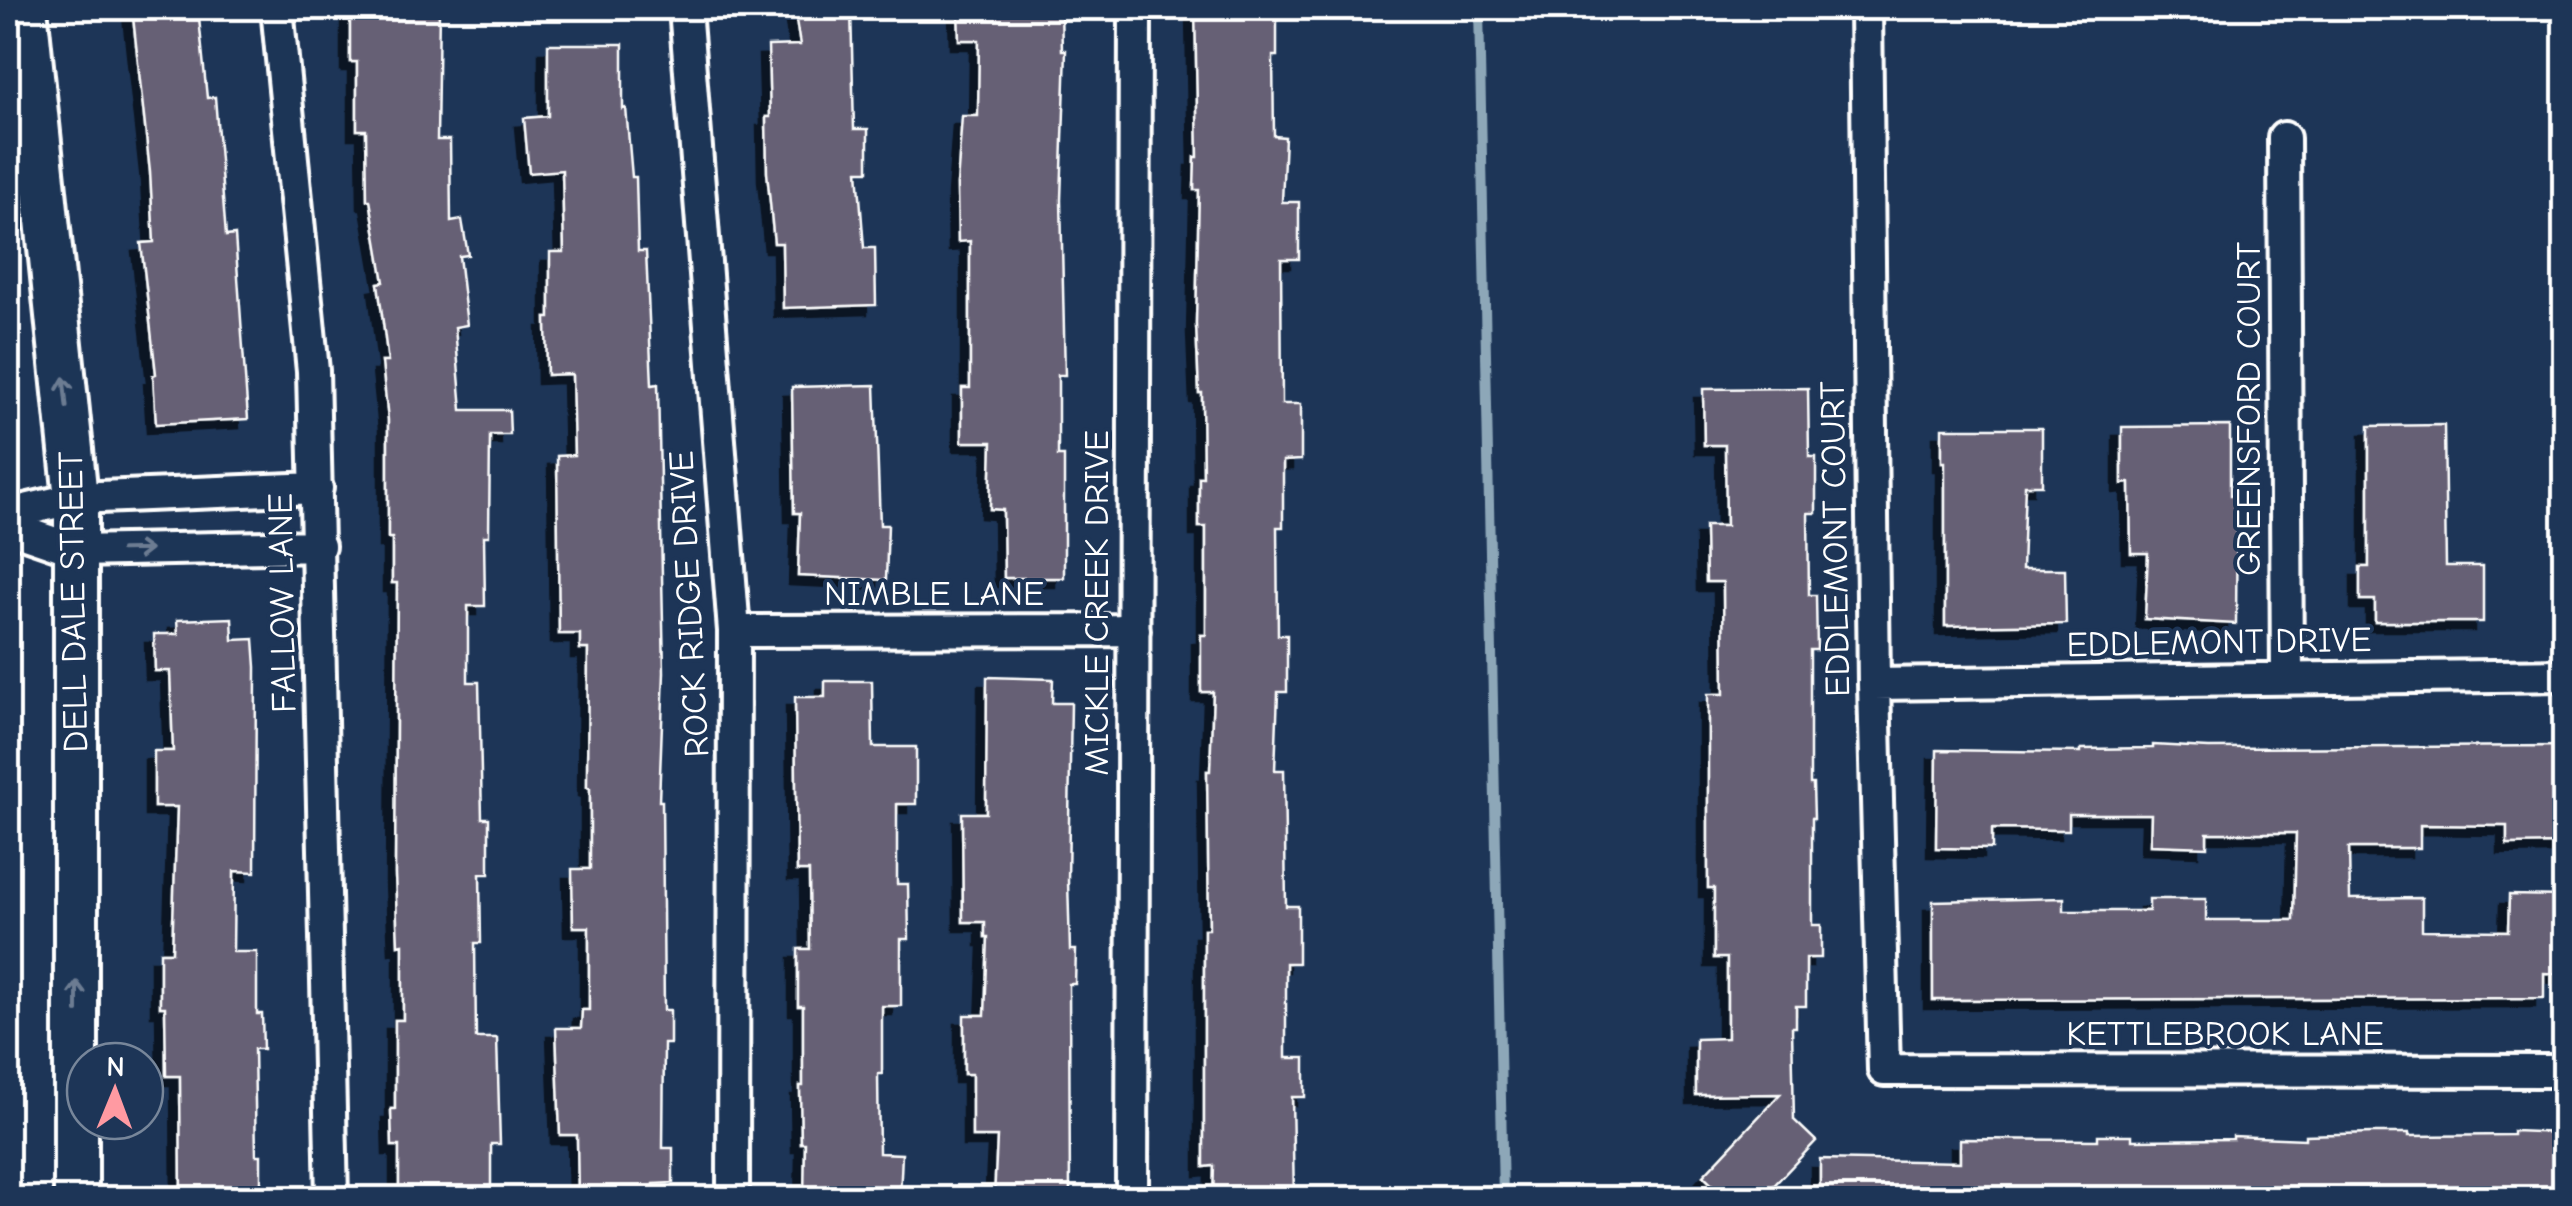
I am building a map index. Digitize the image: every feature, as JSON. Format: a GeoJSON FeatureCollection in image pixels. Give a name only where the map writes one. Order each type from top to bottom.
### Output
{"type":"FeatureCollection","features":[{"type":"Feature","properties":{"kind":"main road","name":"DELL DALE STREET"},"geometry":{"type":"LineString","coordinates":[[25,8],[76,498],[76,1198]]}},
{"type":"Feature","properties":{"kind":"street","name":"FALLOW LANE"},"geometry":{"type":"LineString","coordinates":[[278,8],[308,300],[320,546],[332,1198]]}},
{"type":"Feature","properties":{"kind":"street","name":"ROCK RIDGE DRIVE"},"geometry":{"type":"LineString","coordinates":[[685,8],[734,631],[733,1198]]}},
{"type":"Feature","properties":{"kind":"street","name":"MICKLE CREEK DRIVE"},"geometry":{"type":"LineString","coordinates":[[1132,1198],[1134,8]]}},
{"type":"Feature","properties":{"kind":"street","name":"EDDLEMONT COURT"},"geometry":{"type":"LineString","coordinates":[[1866,8],[1874,684],[1884,1070]]}},
{"type":"Feature","properties":{"kind":"street","name":"GREENSFORD COURT"},"geometry":{"type":"LineString","coordinates":[[2284,138],[2287,678]]}},
{"type":"Feature","properties":{"kind":"street"},"geometry":{"type":"LineString","coordinates":[[8,514],[76,498],[317,488]]}},
{"type":"Feature","properties":{"kind":"street"},"geometry":{"type":"LineString","coordinates":[[8,526],[78,551],[320,546]]}},
{"type":"Feature","properties":{"kind":"street","name":"NIMBLE LANE"},"geometry":{"type":"LineString","coordinates":[[734,631],[1134,630]]}},
{"type":"Feature","properties":{"kind":"street","name":"EDDLEMONT DRIVE"},"geometry":{"type":"LineString","coordinates":[[1874,684],[2564,675]]}},
{"type":"Feature","properties":{"kind":"street","name":"KETTLEBROOK LANE"},"geometry":{"type":"LineString","coordinates":[[1884,1070],[2564,1071]]}},
{"type":"Feature","properties":{"kind":"building"},"geometry":{"type":"Polygon","coordinates":[[[132,8],[198,8],[207,98],[215,97],[226,236],[235,235],[248,419],[156,424],[156,374],[141,243],[154,242],[150,172],[132,8]]]}},
{"type":"Feature","properties":{"kind":"building"},"geometry":{"type":"Polygon","coordinates":[[[350,8],[439,8],[437,140],[450,140],[451,222],[462,220],[468,255],[459,256],[467,325],[455,327],[462,410],[509,410],[510,435],[490,435],[489,536],[484,536],[485,606],[468,606],[468,682],[479,682],[482,818],[489,818],[489,874],[480,874],[481,943],[475,943],[476,1038],[497,1038],[500,1144],[491,1144],[491,1198],[399,1198],[399,1146],[392,1146],[395,1020],[403,1020],[403,944],[398,945],[395,874],[397,583],[392,583],[392,538],[388,538],[388,420],[382,362],[388,362],[378,283],[384,282],[367,200],[366,130],[357,130],[357,62],[350,62],[350,8]]]}},
{"type":"Feature","properties":{"kind":"building"},"geometry":{"type":"Polygon","coordinates":[[[794,8],[851,8],[854,129],[868,129],[868,171],[858,171],[864,248],[875,248],[876,305],[783,308],[782,243],[774,243],[767,172],[768,46],[800,45],[794,8]]]}},
{"type":"Feature","properties":{"kind":"building"},"geometry":{"type":"Polygon","coordinates":[[[958,8],[1061,8],[1062,50],[1066,50],[1061,200],[1065,375],[1058,375],[1058,456],[1064,456],[1064,578],[1004,578],[1003,510],[990,509],[992,442],[962,442],[962,388],[970,388],[970,241],[958,242],[957,185],[962,116],[978,116],[979,40],[959,40],[958,8]]]}},
{"type":"Feature","properties":{"kind":"building"},"geometry":{"type":"Polygon","coordinates":[[[1195,8],[1277,8],[1274,136],[1285,137],[1282,202],[1299,202],[1299,259],[1281,259],[1282,404],[1301,404],[1301,460],[1283,461],[1283,527],[1277,527],[1278,635],[1287,635],[1287,692],[1278,692],[1275,770],[1284,770],[1286,906],[1298,906],[1298,963],[1286,963],[1286,1058],[1305,1058],[1305,1097],[1292,1097],[1294,1198],[1213,1198],[1214,1166],[1204,1167],[1204,929],[1209,929],[1207,771],[1213,692],[1201,692],[1201,635],[1206,635],[1206,527],[1199,527],[1199,477],[1203,477],[1196,324],[1199,190],[1194,190],[1198,157],[1195,8]]]}},
{"type":"Feature","properties":{"kind":"building"},"geometry":{"type":"Polygon","coordinates":[[[548,44],[623,44],[623,109],[626,108],[632,177],[636,177],[638,251],[646,251],[652,385],[658,384],[664,672],[659,801],[664,1010],[670,1010],[670,1044],[664,1044],[663,1148],[673,1148],[673,1183],[654,1184],[654,1198],[578,1198],[577,1135],[560,1135],[556,1028],[581,1028],[582,1010],[589,1010],[589,927],[573,927],[572,869],[590,869],[590,788],[588,649],[580,649],[580,634],[559,634],[557,456],[574,455],[572,374],[547,375],[550,252],[564,252],[562,170],[529,173],[524,118],[548,116],[548,44]]]}},
{"type":"Feature","properties":{"kind":"building"},"geometry":{"type":"Polygon","coordinates":[[[875,385],[880,525],[888,525],[886,580],[798,576],[800,513],[794,513],[792,387],[875,385]]]}},
{"type":"Feature","properties":{"kind":"building"},"geometry":{"type":"Polygon","coordinates":[[[1808,388],[1809,457],[1816,457],[1816,513],[1808,513],[1809,595],[1816,595],[1817,650],[1810,650],[1812,925],[1821,925],[1821,958],[1806,958],[1806,1006],[1796,1006],[1796,1027],[1792,1027],[1794,1120],[1816,1141],[1762,1198],[1726,1198],[1703,1176],[1780,1094],[1696,1095],[1696,1039],[1727,1038],[1727,958],[1714,958],[1714,888],[1708,888],[1708,694],[1724,694],[1723,582],[1706,582],[1705,526],[1726,526],[1725,445],[1704,445],[1703,389],[1808,388]]]}},
{"type":"Feature","properties":{"kind":"building"},"geometry":{"type":"Polygon","coordinates":[[[2444,425],[2446,566],[2483,566],[2483,622],[2375,622],[2375,600],[2360,600],[2360,567],[2369,567],[2369,426],[2444,425]]]}},
{"type":"Feature","properties":{"kind":"building"},"geometry":{"type":"Polygon","coordinates":[[[2230,426],[2230,495],[2237,495],[2236,624],[2145,619],[2148,553],[2131,553],[2130,483],[2122,484],[2122,427],[2230,426]]]}},
{"type":"Feature","properties":{"kind":"building"},"geometry":{"type":"Polygon","coordinates":[[[1942,428],[2042,428],[2042,485],[2025,485],[2022,569],[2065,569],[2066,624],[1945,626],[1942,428]]]}},
{"type":"Feature","properties":{"kind":"building"},"geometry":{"type":"Polygon","coordinates":[[[232,618],[233,640],[254,639],[256,667],[255,872],[234,871],[233,952],[257,952],[257,1014],[262,1014],[263,1049],[254,1049],[261,1198],[181,1198],[180,1076],[166,1076],[165,1007],[160,1007],[160,952],[172,952],[177,807],[154,807],[154,751],[173,751],[170,671],[155,671],[154,634],[178,634],[177,620],[232,618]]]}},
{"type":"Feature","properties":{"kind":"building"},"geometry":{"type":"Polygon","coordinates":[[[987,677],[1053,679],[1052,703],[1071,703],[1068,881],[1070,950],[1076,950],[1075,984],[1069,984],[1070,1198],[994,1198],[997,1137],[972,1137],[972,1074],[964,1074],[964,1015],[985,1015],[988,937],[985,922],[963,922],[962,813],[986,813],[987,677]]]}},
{"type":"Feature","properties":{"kind":"building"},"geometry":{"type":"Polygon","coordinates":[[[825,681],[872,681],[873,747],[916,747],[916,804],[897,804],[897,884],[908,884],[909,939],[901,939],[901,1006],[882,1006],[882,1074],[878,1074],[879,1153],[902,1154],[900,1198],[804,1198],[800,1086],[803,1006],[798,1006],[798,949],[810,949],[809,871],[797,871],[795,697],[825,697],[825,681]]]}},
{"type":"Feature","properties":{"kind":"building"},"geometry":{"type":"Polygon","coordinates":[[[2153,745],[2564,746],[2564,844],[2507,845],[2507,826],[2420,825],[2420,848],[2349,848],[2350,899],[2422,898],[2422,930],[2508,931],[2509,895],[2564,896],[2564,974],[2544,973],[2544,998],[1933,1000],[1933,901],[2064,898],[2064,911],[2149,911],[2149,899],[2206,899],[2206,920],[2294,920],[2296,833],[2207,833],[2207,847],[2150,845],[2151,814],[2069,814],[2069,830],[1992,829],[1992,849],[1936,848],[1937,750],[2081,752],[2153,745]]]}},
{"type":"Feature","properties":{"kind":"building"},"geometry":{"type":"Polygon","coordinates":[[[2513,1131],[2564,1133],[2564,1198],[1820,1198],[1820,1159],[1960,1162],[1960,1139],[2098,1140],[2098,1135],[2132,1135],[2132,1140],[2233,1136],[2305,1139],[2305,1135],[2373,1133],[2513,1135],[2513,1131]]]}},
{"type":"Feature","properties":{"kind":"waterway"},"geometry":{"type":"LineString","coordinates":[[1479,8],[1503,1198]]}}]}
